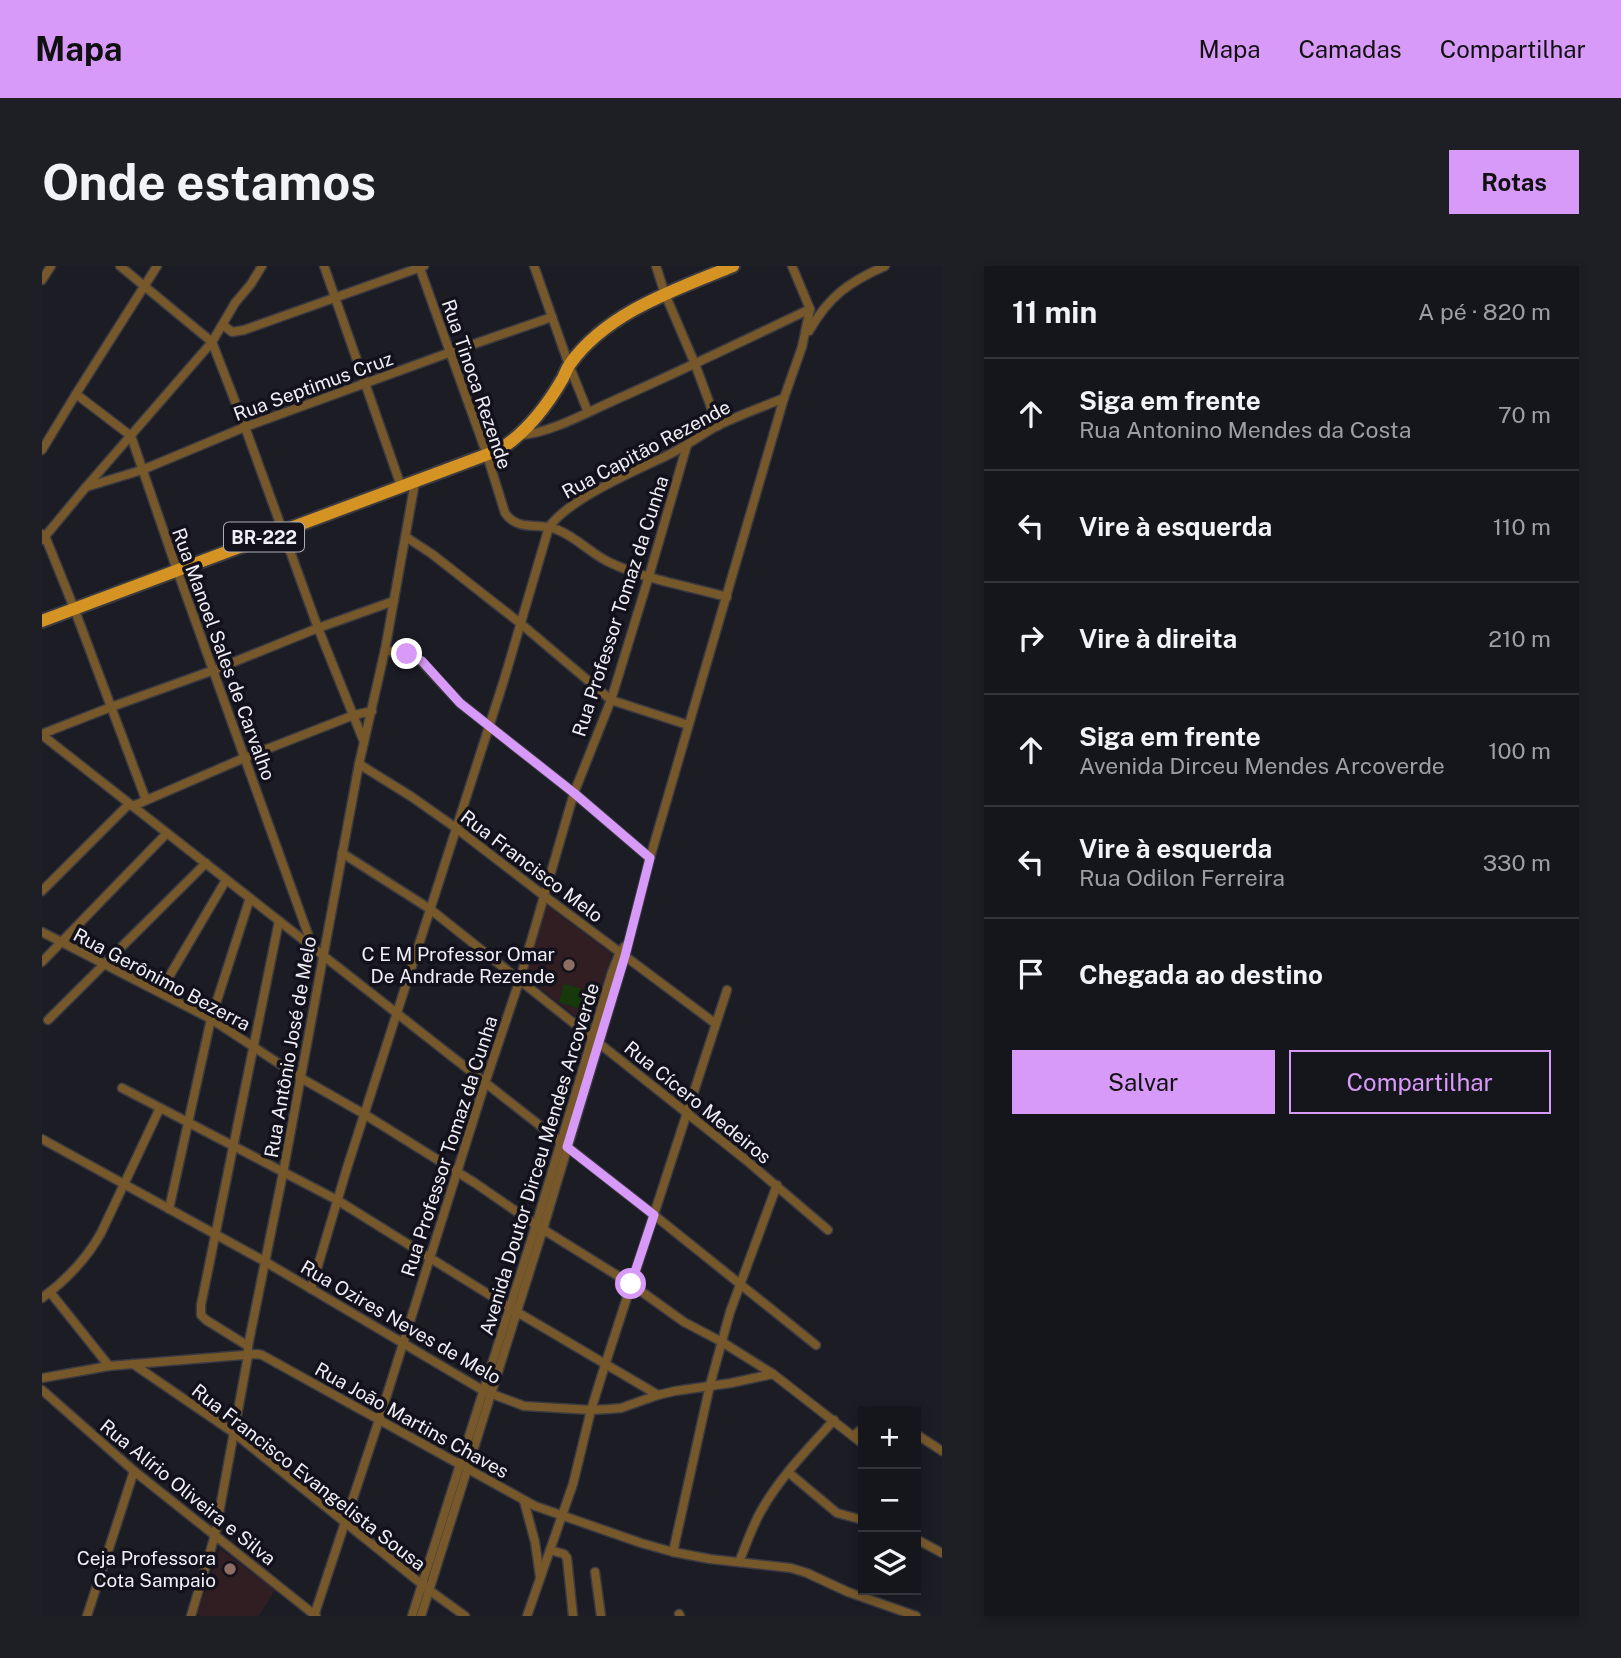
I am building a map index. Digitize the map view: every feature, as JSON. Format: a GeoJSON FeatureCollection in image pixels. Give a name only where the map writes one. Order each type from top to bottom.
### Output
{"type":"FeatureCollection","features":[{"type":"Feature","properties":{"kind":"main road","name":"BR-222"},"geometry":{"type":"LineString","coordinates":[[42,621],[499,450],[520,435],[587,344],[623,316],[665,294],[733,266]]}},
{"type":"Feature","properties":{"kind":"street"},"geometry":{"type":"LineString","coordinates":[[42,281],[51,266]]}},
{"type":"Feature","properties":{"kind":"street"},"geometry":{"type":"LineString","coordinates":[[121,266],[212,342],[318,628],[364,741]]}},
{"type":"Feature","properties":{"kind":"street"},"geometry":{"type":"LineString","coordinates":[[42,450],[157,266]]}},
{"type":"Feature","properties":{"kind":"street"},"geometry":{"type":"LineString","coordinates":[[146,800],[74,608],[43,537],[212,342],[235,303],[262,266]]}},
{"type":"Feature","properties":{"kind":"street"},"geometry":{"type":"LineString","coordinates":[[324,266],[401,486]]}},
{"type":"Feature","properties":{"kind":"street"},"geometry":{"type":"LineString","coordinates":[[534,266],[588,412]]}},
{"type":"Feature","properties":{"kind":"street"},"geometry":{"type":"LineString","coordinates":[[656,266],[718,426]]}},
{"type":"Feature","properties":{"kind":"street"},"geometry":{"type":"LineString","coordinates":[[622,954],[784,398],[804,340],[810,309],[792,266]]}},
{"type":"Feature","properties":{"kind":"street"},"geometry":{"type":"LineString","coordinates":[[804,340],[818,314],[839,292],[856,279],[885,266]]}},
{"type":"Feature","properties":{"kind":"street"},"geometry":{"type":"LineString","coordinates":[[223,325],[236,332],[421,267]]}},
{"type":"Feature","properties":{"kind":"street","name":"Rua Tinoca Rezende"},"geometry":{"type":"LineString","coordinates":[[421,267],[505,513],[514,522],[549,527]]}},
{"type":"Feature","properties":{"kind":"street"},"geometry":{"type":"LineString","coordinates":[[520,435],[542,431],[588,412],[810,309]]}},
{"type":"Feature","properties":{"kind":"street","name":"Rua Septimus Cruz"},"geometry":{"type":"LineString","coordinates":[[86,487],[142,470],[245,427],[552,317]]}},
{"type":"Feature","properties":{"kind":"street"},"geometry":{"type":"LineString","coordinates":[[76,394],[131,436]]}},
{"type":"Feature","properties":{"kind":"street","name":"Rua Capitão Rezende"},"geometry":{"type":"LineString","coordinates":[[549,527],[559,514],[618,479],[687,445],[718,426],[784,398]]}},
{"type":"Feature","properties":{"kind":"street","name":"Rua Manoel Sales de Carvalho"},"geometry":{"type":"LineString","coordinates":[[131,436],[313,948]]}},
{"type":"Feature","properties":{"kind":"street","name":"Rua Professor Tomaz da Cunha"},"geometry":{"type":"LineString","coordinates":[[315,1615],[520,979],[574,793],[611,700],[687,445]]}},
{"type":"Feature","properties":{"kind":"street","name":"Rua Antônio José de Melo"},"geometry":{"type":"LineString","coordinates":[[191,1616],[215,1535],[264,1261],[283,1173],[359,764],[385,650],[415,482]]}},
{"type":"Feature","properties":{"kind":"street"},"geometry":{"type":"LineString","coordinates":[[311,1289],[489,727],[549,527],[564,533],[615,565],[727,597]]}},
{"type":"Feature","properties":{"kind":"street"},"geometry":{"type":"LineString","coordinates":[[406,537],[432,554],[611,700],[688,725]]}},
{"type":"Feature","properties":{"kind":"street"},"geometry":{"type":"LineString","coordinates":[[42,734],[394,601]]}},
{"type":"Feature","properties":{"kind":"street"},"geometry":{"type":"LineString","coordinates":[[385,650],[407,654],[422,661],[454,698],[574,793],[650,858]]}},
{"type":"Feature","properties":{"kind":"street"},"geometry":{"type":"LineString","coordinates":[[42,891],[131,805],[354,715],[372,711]]}},
{"type":"Feature","properties":{"kind":"street"},"geometry":{"type":"LineString","coordinates":[[42,734],[816,1345]]}},
{"type":"Feature","properties":{"kind":"street","name":"Rua Francisco Melo"},"geometry":{"type":"LineString","coordinates":[[359,764],[456,828],[716,1024]]}},
{"type":"Feature","properties":{"kind":"street"},"geometry":{"type":"LineString","coordinates":[[42,962],[167,833]]}},
{"type":"Feature","properties":{"kind":"street","name":"Rua Cícero Medeiros"},"geometry":{"type":"LineString","coordinates":[[342,853],[430,909],[777,1185],[828,1230]]}},
{"type":"Feature","properties":{"kind":"street"},"geometry":{"type":"LineString","coordinates":[[48,1020],[206,863]]}},
{"type":"Feature","properties":{"kind":"street"},"geometry":{"type":"LineString","coordinates":[[160,992],[226,880]]}},
{"type":"Feature","properties":{"kind":"street"},"geometry":{"type":"LineString","coordinates":[[169,1209],[211,1019],[250,898]]}},
{"type":"Feature","properties":{"kind":"street"},"geometry":{"type":"LineString","coordinates":[[215,1235],[279,921]]}},
{"type":"Feature","properties":{"kind":"street","name":"Rua Gerônimo Bezerra"},"geometry":{"type":"LineString","coordinates":[[42,932],[211,1019],[301,1078],[365,1114],[631,1284],[684,1322],[773,1374],[858,1440]]}},
{"type":"Feature","properties":{"kind":"street","name":"Avenida Doutor Dirceu Mendes Arcoverde"},"geometry":{"type":"LineString","coordinates":[[421,1616],[426,1587],[540,1227],[622,954]]}},
{"type":"Feature","properties":{"kind":"street"},"geometry":{"type":"LineString","coordinates":[[527,1616],[573,1484],[605,1365],[727,990]]}},
{"type":"Feature","properties":{"kind":"street"},"geometry":{"type":"LineString","coordinates":[[122,1088],[337,1200],[658,1395]]}},
{"type":"Feature","properties":{"kind":"street"},"geometry":{"type":"LineString","coordinates":[[42,1298],[94,1246],[160,1108]]}},
{"type":"Feature","properties":{"kind":"street","name":"Rua Ozires Neves de Melo"},"geometry":{"type":"LineString","coordinates":[[42,1139],[264,1261],[488,1393],[524,1406],[591,1410],[621,1408],[658,1395],[773,1374]]}},
{"type":"Feature","properties":{"kind":"street"},"geometry":{"type":"LineString","coordinates":[[673,1552],[722,1342],[739,1283],[777,1185]]}},
{"type":"Feature","properties":{"kind":"street","name":"Rua João Martins Chaves"},"geometry":{"type":"LineString","coordinates":[[215,1235],[201,1305],[202,1317],[248,1351],[266,1357],[524,1501],[673,1552],[791,1568],[916,1616]]}},
{"type":"Feature","properties":{"kind":"street"},"geometry":{"type":"LineString","coordinates":[[50,1292],[109,1366]]}},
{"type":"Feature","properties":{"kind":"street"},"geometry":{"type":"LineString","coordinates":[[42,1378],[109,1366],[248,1351]]}},
{"type":"Feature","properties":{"kind":"street","name":"Rua Francisco Evangelista Sousa"},"geometry":{"type":"LineString","coordinates":[[133,1364],[233,1433],[465,1616]]}},
{"type":"Feature","properties":{"kind":"street","name":"Rua Alírio Oliveira e Silva"},"geometry":{"type":"LineString","coordinates":[[42,1390],[134,1471],[315,1615]]}},
{"type":"Feature","properties":{"kind":"street"},"geometry":{"type":"LineString","coordinates":[[739,1562],[761,1511],[788,1472],[834,1420]]}},
{"type":"Feature","properties":{"kind":"street"},"geometry":{"type":"LineString","coordinates":[[853,1436],[858,1432]]}},
{"type":"Feature","properties":{"kind":"street"},"geometry":{"type":"LineString","coordinates":[[921,1437],[942,1451]]}},
{"type":"Feature","properties":{"kind":"street"},"geometry":{"type":"LineString","coordinates":[[87,1616],[134,1471]]}},
{"type":"Feature","properties":{"kind":"street"},"geometry":{"type":"LineString","coordinates":[[788,1472],[837,1513],[858,1519]]}},
{"type":"Feature","properties":{"kind":"street"},"geometry":{"type":"LineString","coordinates":[[524,1501],[535,1542],[540,1577]]}},
{"type":"Feature","properties":{"kind":"street"},"geometry":{"type":"LineString","coordinates":[[921,1542],[942,1553]]}},
{"type":"Feature","properties":{"kind":"street"},"geometry":{"type":"LineString","coordinates":[[551,1550],[564,1553],[567,1558],[573,1616]]}},
{"type":"Feature","properties":{"kind":"street"},"geometry":{"type":"LineString","coordinates":[[595,1572],[601,1616]]}},
{"type":"Feature","properties":{"kind":"street","name":"Avenida Doutor Dirceu Mendes Arcoverde"},"geometry":{"type":"LineString","coordinates":[[412,1616],[426,1587]]}},
{"type":"Feature","properties":{"kind":"shaded area","name":"C E M Professor Omar De Andrade Rezende"},"geometry":{"type":"Polygon","coordinates":[[[546,904],[612,954],[589,1027],[526,977],[546,904]]]}},
{"type":"Feature","properties":{"kind":"shaded area","name":"Ceja Professora Cota Sampaio"},"geometry":{"type":"Polygon","coordinates":[[[220,1549],[275,1590],[259,1616],[197,1614],[220,1549]]]}},
{"type":"Feature","properties":{"kind":"green space"},"geometry":{"type":"Polygon","coordinates":[[[564,984],[596,993],[590,1012],[559,1002],[564,984]]]}},
{"type":"Feature","properties":{"kind":"place","name":"C E M Professor Omar De Andrade Rezende"},"geometry":{"type":"Point","coordinates":[569,965]}},
{"type":"Feature","properties":{"kind":"place","name":"Ceja Professora Cota Sampaio"},"geometry":{"type":"Point","coordinates":[230,1569]}},
{"type":"Feature","properties":{"kind":"route"},"geometry":{"type":"LineString","coordinates":[[407,654],[422,661],[460,703],[574,793],[650,858],[625,956],[567,1147],[654,1215],[631,1284]]}}]}
